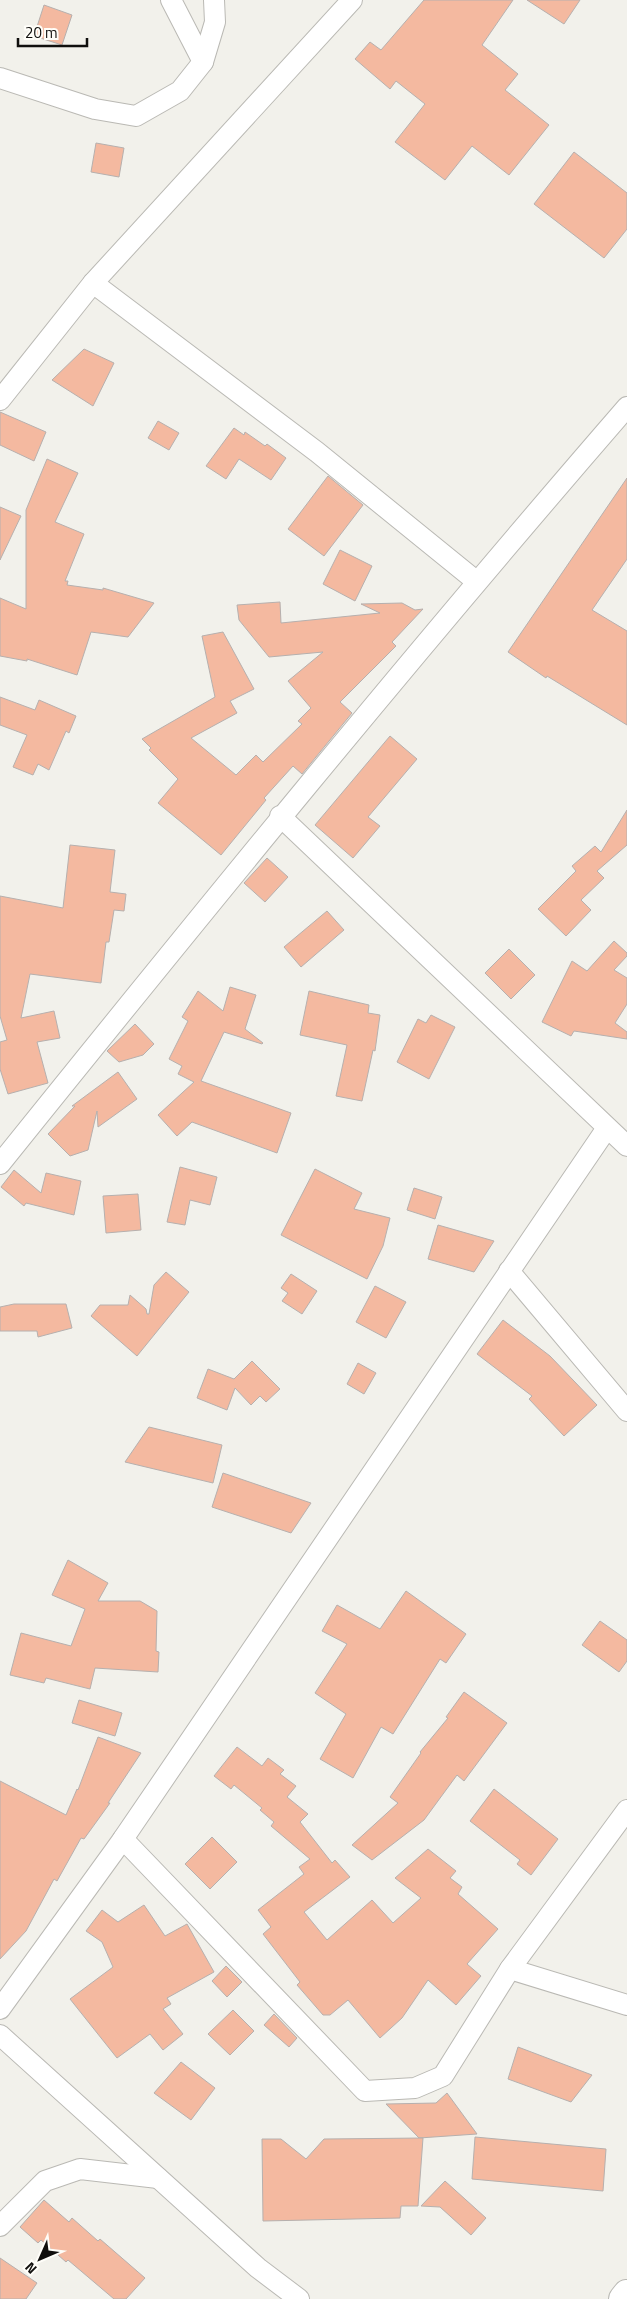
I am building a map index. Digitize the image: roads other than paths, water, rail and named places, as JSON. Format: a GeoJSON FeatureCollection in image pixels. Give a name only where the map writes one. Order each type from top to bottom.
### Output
{"type":"FeatureCollection","features":[{"type":"Feature","properties":{"kind":"highway"},"geometry":{"type":"LineString","coordinates":[[623,2299],[627,2294]]}},
{"type":"Feature","properties":{"kind":"street"},"geometry":{"type":"LineString","coordinates":[[170,0],[203,62]]}},
{"type":"Feature","properties":{"kind":"street"},"geometry":{"type":"LineString","coordinates":[[0,78],[95,108],[136,116],[180,91],[203,62],[216,22],[214,0]]}},
{"type":"Feature","properties":{"kind":"street"},"geometry":{"type":"LineString","coordinates":[[0,400],[93,283],[352,0]]}},
{"type":"Feature","properties":{"kind":"street"},"geometry":{"type":"LineString","coordinates":[[93,283],[317,452],[476,581]]}},
{"type":"Feature","properties":{"kind":"street"},"geometry":{"type":"LineString","coordinates":[[0,1164],[280,816],[476,581],[627,407]]}},
{"type":"Feature","properties":{"kind":"street"},"geometry":{"type":"LineString","coordinates":[[280,816],[627,1146]]}},
{"type":"Feature","properties":{"kind":"street"},"geometry":{"type":"LineString","coordinates":[[0,2009],[122,1839],[607,1128]]}},
{"type":"Feature","properties":{"kind":"street"},"geometry":{"type":"LineString","coordinates":[[509,1271],[627,1411]]}},
{"type":"Feature","properties":{"kind":"street"},"geometry":{"type":"LineString","coordinates":[[122,1839],[365,2091],[415,2088],[443,2076],[510,1969],[627,1810]]}},
{"type":"Feature","properties":{"kind":"street"},"geometry":{"type":"LineString","coordinates":[[510,1969],[627,2006]]}},
{"type":"Feature","properties":{"kind":"street"},"geometry":{"type":"LineString","coordinates":[[0,2035],[258,2268],[299,2299]]}},
{"type":"Feature","properties":{"kind":"street"},"geometry":{"type":"LineString","coordinates":[[0,2226],[45,2181],[80,2169],[158,2178]]}}]}
